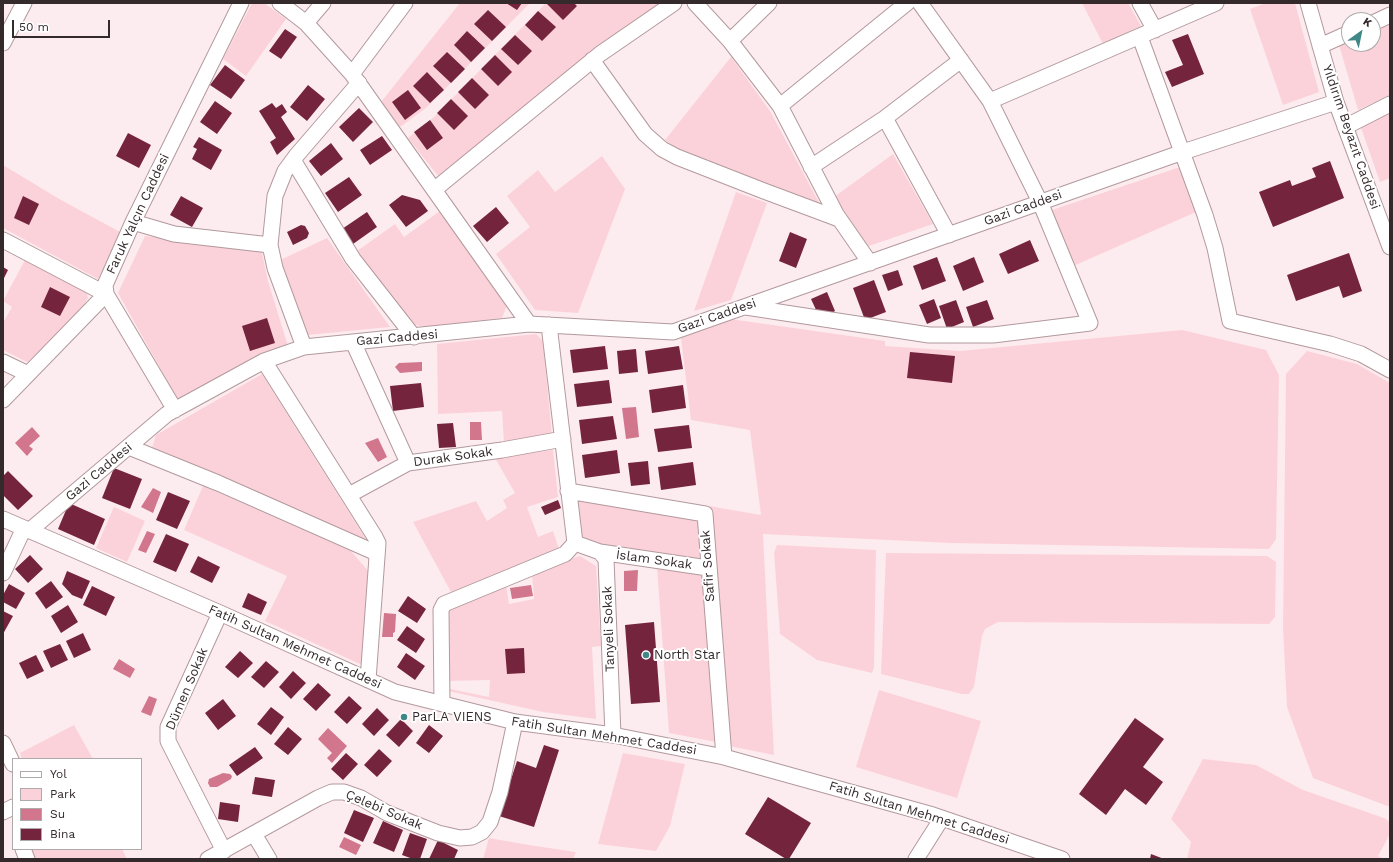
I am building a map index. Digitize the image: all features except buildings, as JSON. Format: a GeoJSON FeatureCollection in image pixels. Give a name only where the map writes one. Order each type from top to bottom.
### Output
{"type":"FeatureCollection","features":[{"type":"Feature","properties":{"kind":"street"},"geometry":{"type":"LineString","coordinates":[[3,43],[24,3]]}},
{"type":"Feature","properties":{"kind":"street","name":"Faruk Yalçın Caddesi"},"geometry":{"type":"LineString","coordinates":[[106,294],[105,285],[133,222],[241,3]]}},
{"type":"Feature","properties":{"kind":"street"},"geometry":{"type":"LineString","coordinates":[[280,3],[306,23],[356,78],[529,324]]}},
{"type":"Feature","properties":{"kind":"street"},"geometry":{"type":"LineString","coordinates":[[306,23],[323,3]]}},
{"type":"Feature","properties":{"kind":"street"},"geometry":{"type":"LineString","coordinates":[[304,347],[276,268],[270,244],[274,196],[285,171],[356,78],[405,3]]}},
{"type":"Feature","properties":{"kind":"street"},"geometry":{"type":"LineString","coordinates":[[434,190],[592,60],[674,3]]}},
{"type":"Feature","properties":{"kind":"street"},"geometry":{"type":"LineString","coordinates":[[695,3],[730,41],[780,106],[811,167],[840,219],[870,262]]}},
{"type":"Feature","properties":{"kind":"street"},"geometry":{"type":"LineString","coordinates":[[730,41],[769,3]]}},
{"type":"Feature","properties":{"kind":"street"},"geometry":{"type":"LineString","coordinates":[[780,106],[906,3]]}},
{"type":"Feature","properties":{"kind":"street"},"geometry":{"type":"LineString","coordinates":[[745,306],[929,335],[993,335],[1090,324],[1040,202],[990,101],[920,3]]}},
{"type":"Feature","properties":{"kind":"street"},"geometry":{"type":"LineString","coordinates":[[1140,3],[1155,30]]}},
{"type":"Feature","properties":{"kind":"street"},"geometry":{"type":"LineString","coordinates":[[990,101],[1216,3]]}},
{"type":"Feature","properties":{"kind":"street","name":"Yıldırım Beyazıt Caddesi"},"geometry":{"type":"LineString","coordinates":[[1308,3],[1336,102],[1390,247]]}},
{"type":"Feature","properties":{"kind":"street"},"geometry":{"type":"LineString","coordinates":[[1140,37],[1183,152],[1215,248],[1230,321],[1330,344],[1360,354],[1390,370]]}},
{"type":"Feature","properties":{"kind":"street"},"geometry":{"type":"LineString","coordinates":[[1320,46],[1341,37]]}},
{"type":"Feature","properties":{"kind":"street"},"geometry":{"type":"LineString","coordinates":[[592,60],[645,134],[662,149],[764,192],[840,219]]}},
{"type":"Feature","properties":{"kind":"street"},"geometry":{"type":"LineString","coordinates":[[811,167],[885,118],[961,60]]}},
{"type":"Feature","properties":{"kind":"street","name":"Gazi Caddesi"},"geometry":{"type":"LineString","coordinates":[[27,530],[167,414],[264,361],[304,347],[414,337],[529,324],[673,332],[1183,152],[1336,102]]}},
{"type":"Feature","properties":{"kind":"street"},"geometry":{"type":"LineString","coordinates":[[1345,127],[1390,104]]}},
{"type":"Feature","properties":{"kind":"street"},"geometry":{"type":"LineString","coordinates":[[885,118],[949,234]]}},
{"type":"Feature","properties":{"kind":"street"},"geometry":{"type":"LineString","coordinates":[[293,160],[353,259],[414,337]]}},
{"type":"Feature","properties":{"kind":"street"},"geometry":{"type":"LineString","coordinates":[[133,222],[174,234],[270,244]]}},
{"type":"Feature","properties":{"kind":"street"},"geometry":{"type":"LineString","coordinates":[[3,240],[106,294],[175,410]]}},
{"type":"Feature","properties":{"kind":"street"},"geometry":{"type":"LineString","coordinates":[[3,400],[106,294]]}},
{"type":"Feature","properties":{"kind":"street"},"geometry":{"type":"LineString","coordinates":[[442,704],[441,610],[444,604],[565,554],[575,543],[549,325]]}},
{"type":"Feature","properties":{"kind":"street"},"geometry":{"type":"LineString","coordinates":[[353,342],[408,463]]}},
{"type":"Feature","properties":{"kind":"street"},"geometry":{"type":"LineString","coordinates":[[264,361],[378,543],[368,680]]}},
{"type":"Feature","properties":{"kind":"street"},"geometry":{"type":"LineString","coordinates":[[3,362],[28,374]]}},
{"type":"Feature","properties":{"kind":"street","name":"Durak Sokak"},"geometry":{"type":"LineString","coordinates":[[349,495],[408,463],[502,450],[563,439]]}},
{"type":"Feature","properties":{"kind":"street"},"geometry":{"type":"LineString","coordinates":[[129,446],[225,486],[374,552],[377,557]]}},
{"type":"Feature","properties":{"kind":"street","name":"Safir Sokak"},"geometry":{"type":"LineString","coordinates":[[568,491],[705,514],[708,568],[724,756]]}},
{"type":"Feature","properties":{"kind":"street","name":"Fatih Sultan Mehmet Caddesi"},"geometry":{"type":"LineString","coordinates":[[3,519],[220,613],[394,692],[515,722],[613,735],[724,756],[942,818],[1062,859]]}},
{"type":"Feature","properties":{"kind":"street"},"geometry":{"type":"LineString","coordinates":[[3,573],[27,530]]}},
{"type":"Feature","properties":{"kind":"street"},"geometry":{"type":"LineString","coordinates":[[575,543],[600,552]]}},
{"type":"Feature","properties":{"kind":"street","name":"İslam Sokak"},"geometry":{"type":"LineString","coordinates":[[600,552],[708,568]]}},
{"type":"Feature","properties":{"kind":"street","name":"Tanyeli Sokak"},"geometry":{"type":"LineString","coordinates":[[600,552],[606,559],[613,735]]}},
{"type":"Feature","properties":{"kind":"street","name":"Dümen Sokak"},"geometry":{"type":"LineString","coordinates":[[220,613],[168,728],[168,741],[224,851]]}},
{"type":"Feature","properties":{"kind":"street","name":"Çelebi Sokak"},"geometry":{"type":"LineString","coordinates":[[208,859],[318,798],[332,792],[344,792],[361,798],[388,813],[438,833],[460,838],[472,837],[482,832],[490,822],[500,792],[515,722]]}},
{"type":"Feature","properties":{"kind":"street"},"geometry":{"type":"LineString","coordinates":[[3,743],[12,762]]}},
{"type":"Feature","properties":{"kind":"street"},"geometry":{"type":"LineString","coordinates":[[3,812],[12,808]]}},
{"type":"Feature","properties":{"kind":"street"},"geometry":{"type":"LineString","coordinates":[[916,859],[942,818]]}},
{"type":"Feature","properties":{"kind":"street"},"geometry":{"type":"LineString","coordinates":[[254,834],[269,859]]}},
{"type":"Feature","properties":{"kind":"green space"},"geometry":{"type":"Polygon","coordinates":[[[252,3],[264,3],[286,19],[246,76],[223,59],[252,3]]]}},
{"type":"Feature","properties":{"kind":"green space"},"geometry":{"type":"Polygon","coordinates":[[[460,3],[530,3],[426,108],[400,127],[381,102],[460,3]]]}},
{"type":"Feature","properties":{"kind":"green space"},"geometry":{"type":"Polygon","coordinates":[[[546,3],[663,3],[612,38],[438,176],[408,138],[435,116],[546,3]]]}},
{"type":"Feature","properties":{"kind":"green space"},"geometry":{"type":"Polygon","coordinates":[[[1082,3],[1128,3],[1141,26],[1103,44],[1082,3]]]}},
{"type":"Feature","properties":{"kind":"green space"},"geometry":{"type":"Polygon","coordinates":[[[1266,3],[1295,3],[1319,92],[1283,105],[1250,9],[1266,3]]]}},
{"type":"Feature","properties":{"kind":"green space"},"geometry":{"type":"Polygon","coordinates":[[[1390,22],[1390,95],[1358,110],[1341,52],[1381,52],[1381,26],[1390,22]]]}},
{"type":"Feature","properties":{"kind":"green space"},"geometry":{"type":"Polygon","coordinates":[[[731,57],[770,111],[822,208],[680,150],[665,140],[731,57]]]}},
{"type":"Feature","properties":{"kind":"green space"},"geometry":{"type":"Polygon","coordinates":[[[1390,111],[1390,178],[1380,182],[1360,125],[1390,111]]]}},
{"type":"Feature","properties":{"kind":"green space"},"geometry":{"type":"Polygon","coordinates":[[[893,154],[933,224],[866,247],[834,197],[893,154]]]}},
{"type":"Feature","properties":{"kind":"green space"},"geometry":{"type":"Polygon","coordinates":[[[602,156],[625,189],[578,313],[535,310],[496,254],[530,227],[507,196],[538,170],[555,192],[602,156]]]}},
{"type":"Feature","properties":{"kind":"green space"},"geometry":{"type":"Polygon","coordinates":[[[3,165],[61,200],[122,233],[98,279],[3,228],[3,165]]]}},
{"type":"Feature","properties":{"kind":"green space"},"geometry":{"type":"Polygon","coordinates":[[[1180,167],[1196,212],[1071,267],[1049,211],[1180,167]]]}},
{"type":"Feature","properties":{"kind":"green space"},"geometry":{"type":"Polygon","coordinates":[[[736,192],[767,203],[731,300],[694,311],[736,192]]]}},
{"type":"Feature","properties":{"kind":"green space"},"geometry":{"type":"Polygon","coordinates":[[[440,211],[508,303],[502,318],[424,327],[412,324],[357,251],[395,224],[404,237],[440,211]]]}},
{"type":"Feature","properties":{"kind":"green space"},"geometry":{"type":"Polygon","coordinates":[[[145,236],[261,248],[268,281],[288,346],[178,400],[118,293],[145,236]]]}},
{"type":"Feature","properties":{"kind":"green space"},"geometry":{"type":"Polygon","coordinates":[[[327,238],[390,327],[308,335],[278,261],[327,238]]]}},
{"type":"Feature","properties":{"kind":"green space"},"geometry":{"type":"Polygon","coordinates":[[[26,258],[86,289],[88,298],[78,315],[31,364],[3,350],[3,323],[12,307],[3,301],[26,258]]]}},
{"type":"Feature","properties":{"kind":"green space"},"geometry":{"type":"Polygon","coordinates":[[[730,319],[885,341],[885,346],[960,351],[1182,330],[1266,350],[1279,375],[1276,539],[1269,549],[951,543],[763,534],[774,755],[729,746],[709,506],[761,515],[750,430],[691,420],[681,338],[730,319]]]}},
{"type":"Feature","properties":{"kind":"green space"},"geometry":{"type":"Polygon","coordinates":[[[536,334],[543,341],[552,436],[504,443],[502,411],[438,414],[437,344],[536,334]]]}},
{"type":"Feature","properties":{"kind":"green space"},"geometry":{"type":"Polygon","coordinates":[[[1307,351],[1357,364],[1390,383],[1390,807],[1313,778],[1287,707],[1283,628],[1286,374],[1307,351]]]}},
{"type":"Feature","properties":{"kind":"green space"},"geometry":{"type":"Polygon","coordinates":[[[262,374],[365,538],[363,542],[152,448],[156,435],[262,374]]]}},
{"type":"Feature","properties":{"kind":"green space"},"geometry":{"type":"Polygon","coordinates":[[[553,450],[558,497],[527,507],[538,537],[553,531],[559,549],[451,592],[413,522],[476,501],[487,521],[507,508],[503,500],[515,493],[495,458],[553,450]]]}},
{"type":"Feature","properties":{"kind":"green space"},"geometry":{"type":"Polygon","coordinates":[[[203,486],[351,551],[370,573],[363,663],[360,664],[265,621],[287,576],[184,530],[203,486]]]}},
{"type":"Feature","properties":{"kind":"green space"},"geometry":{"type":"Polygon","coordinates":[[[574,498],[698,520],[700,562],[578,540],[574,498]]]}},
{"type":"Feature","properties":{"kind":"green space"},"geometry":{"type":"Polygon","coordinates":[[[114,507],[145,521],[127,562],[96,548],[114,507]]]}},
{"type":"Feature","properties":{"kind":"green space"},"geometry":{"type":"Polygon","coordinates":[[[777,545],[876,550],[874,668],[872,673],[817,660],[780,634],[774,553],[777,545]]]}},
{"type":"Feature","properties":{"kind":"green space"},"geometry":{"type":"Polygon","coordinates":[[[886,553],[1267,556],[1276,562],[1275,617],[1269,624],[998,622],[985,629],[982,636],[974,687],[969,694],[962,694],[881,674],[886,553]]]}},
{"type":"Feature","properties":{"kind":"green space"},"geometry":{"type":"Polygon","coordinates":[[[580,556],[596,566],[601,646],[592,647],[596,719],[543,712],[448,691],[448,687],[450,689],[489,697],[490,680],[447,681],[444,610],[534,570],[580,556]],[[532,574],[506,585],[509,604],[534,599],[532,574]]]}},
{"type":"Feature","properties":{"kind":"green space"},"geometry":{"type":"Polygon","coordinates":[[[657,567],[703,575],[716,742],[669,733],[657,567]]]}},
{"type":"Feature","properties":{"kind":"green space"},"geometry":{"type":"Polygon","coordinates":[[[879,690],[981,721],[957,798],[856,767],[879,690]]]}},
{"type":"Feature","properties":{"kind":"green space"},"geometry":{"type":"Polygon","coordinates":[[[74,725],[92,758],[22,758],[20,753],[74,725]]]}},
{"type":"Feature","properties":{"kind":"green space"},"geometry":{"type":"Polygon","coordinates":[[[623,753],[685,764],[670,826],[656,851],[598,844],[623,753]]]}},
{"type":"Feature","properties":{"kind":"green space"},"geometry":{"type":"Polygon","coordinates":[[[1203,759],[1256,765],[1303,790],[1384,818],[1390,822],[1390,834],[1378,856],[1384,859],[1187,859],[1191,842],[1171,819],[1203,759]]]}},
{"type":"Feature","properties":{"kind":"green space"},"geometry":{"type":"Polygon","coordinates":[[[489,838],[576,852],[573,859],[483,859],[489,838]]]}},
{"type":"Feature","properties":{"kind":"green space"},"geometry":{"type":"Polygon","coordinates":[[[32,850],[122,850],[127,859],[36,859],[32,850]]]}},
{"type":"Feature","properties":{"kind":"water"},"geometry":{"type":"Polygon","coordinates":[[[422,362],[422,371],[400,373],[395,367],[399,363],[422,362]]]}},
{"type":"Feature","properties":{"kind":"water"},"geometry":{"type":"Polygon","coordinates":[[[636,407],[639,437],[626,439],[622,408],[636,407]]]}},
{"type":"Feature","properties":{"kind":"water"},"geometry":{"type":"Polygon","coordinates":[[[470,422],[481,422],[482,440],[470,440],[470,422]]]}},
{"type":"Feature","properties":{"kind":"water"},"geometry":{"type":"Polygon","coordinates":[[[32,427],[40,436],[29,446],[33,449],[27,456],[15,443],[32,427]]]}},
{"type":"Feature","properties":{"kind":"water"},"geometry":{"type":"Polygon","coordinates":[[[378,438],[387,457],[378,462],[365,443],[378,438]]]}},
{"type":"Feature","properties":{"kind":"water"},"geometry":{"type":"Polygon","coordinates":[[[153,488],[161,492],[153,513],[141,507],[153,488]]]}},
{"type":"Feature","properties":{"kind":"water"},"geometry":{"type":"Polygon","coordinates":[[[147,531],[155,534],[146,553],[138,550],[147,531]]]}},
{"type":"Feature","properties":{"kind":"water"},"geometry":{"type":"Polygon","coordinates":[[[638,570],[637,591],[624,591],[624,571],[638,570]]]}},
{"type":"Feature","properties":{"kind":"water"},"geometry":{"type":"Polygon","coordinates":[[[531,585],[533,596],[512,599],[510,588],[531,585]]]}},
{"type":"Feature","properties":{"kind":"water"},"geometry":{"type":"Polygon","coordinates":[[[384,613],[396,614],[395,632],[393,633],[393,637],[382,637],[384,613]]]}},
{"type":"Feature","properties":{"kind":"water"},"geometry":{"type":"Polygon","coordinates":[[[119,659],[135,669],[130,678],[113,669],[119,659]]]}},
{"type":"Feature","properties":{"kind":"water"},"geometry":{"type":"Polygon","coordinates":[[[149,696],[157,699],[151,716],[141,712],[149,696]]]}},
{"type":"Feature","properties":{"kind":"water"},"geometry":{"type":"Polygon","coordinates":[[[328,728],[347,746],[332,763],[327,758],[332,753],[318,739],[328,728]]]}},
{"type":"Feature","properties":{"kind":"water"},"geometry":{"type":"Polygon","coordinates":[[[223,773],[230,774],[232,776],[231,779],[217,787],[210,787],[208,783],[209,779],[223,773]]]}},
{"type":"Feature","properties":{"kind":"water"},"geometry":{"type":"Polygon","coordinates":[[[344,837],[361,845],[356,855],[339,847],[344,837]]]}},
{"type":"Feature","properties":{"kind":"place","name":"North Star"},"geometry":{"type":"Point","coordinates":[646,655]}},
{"type":"Feature","properties":{"kind":"place","name":"ParLA VIENS"},"geometry":{"type":"Point","coordinates":[404,717]}}]}
